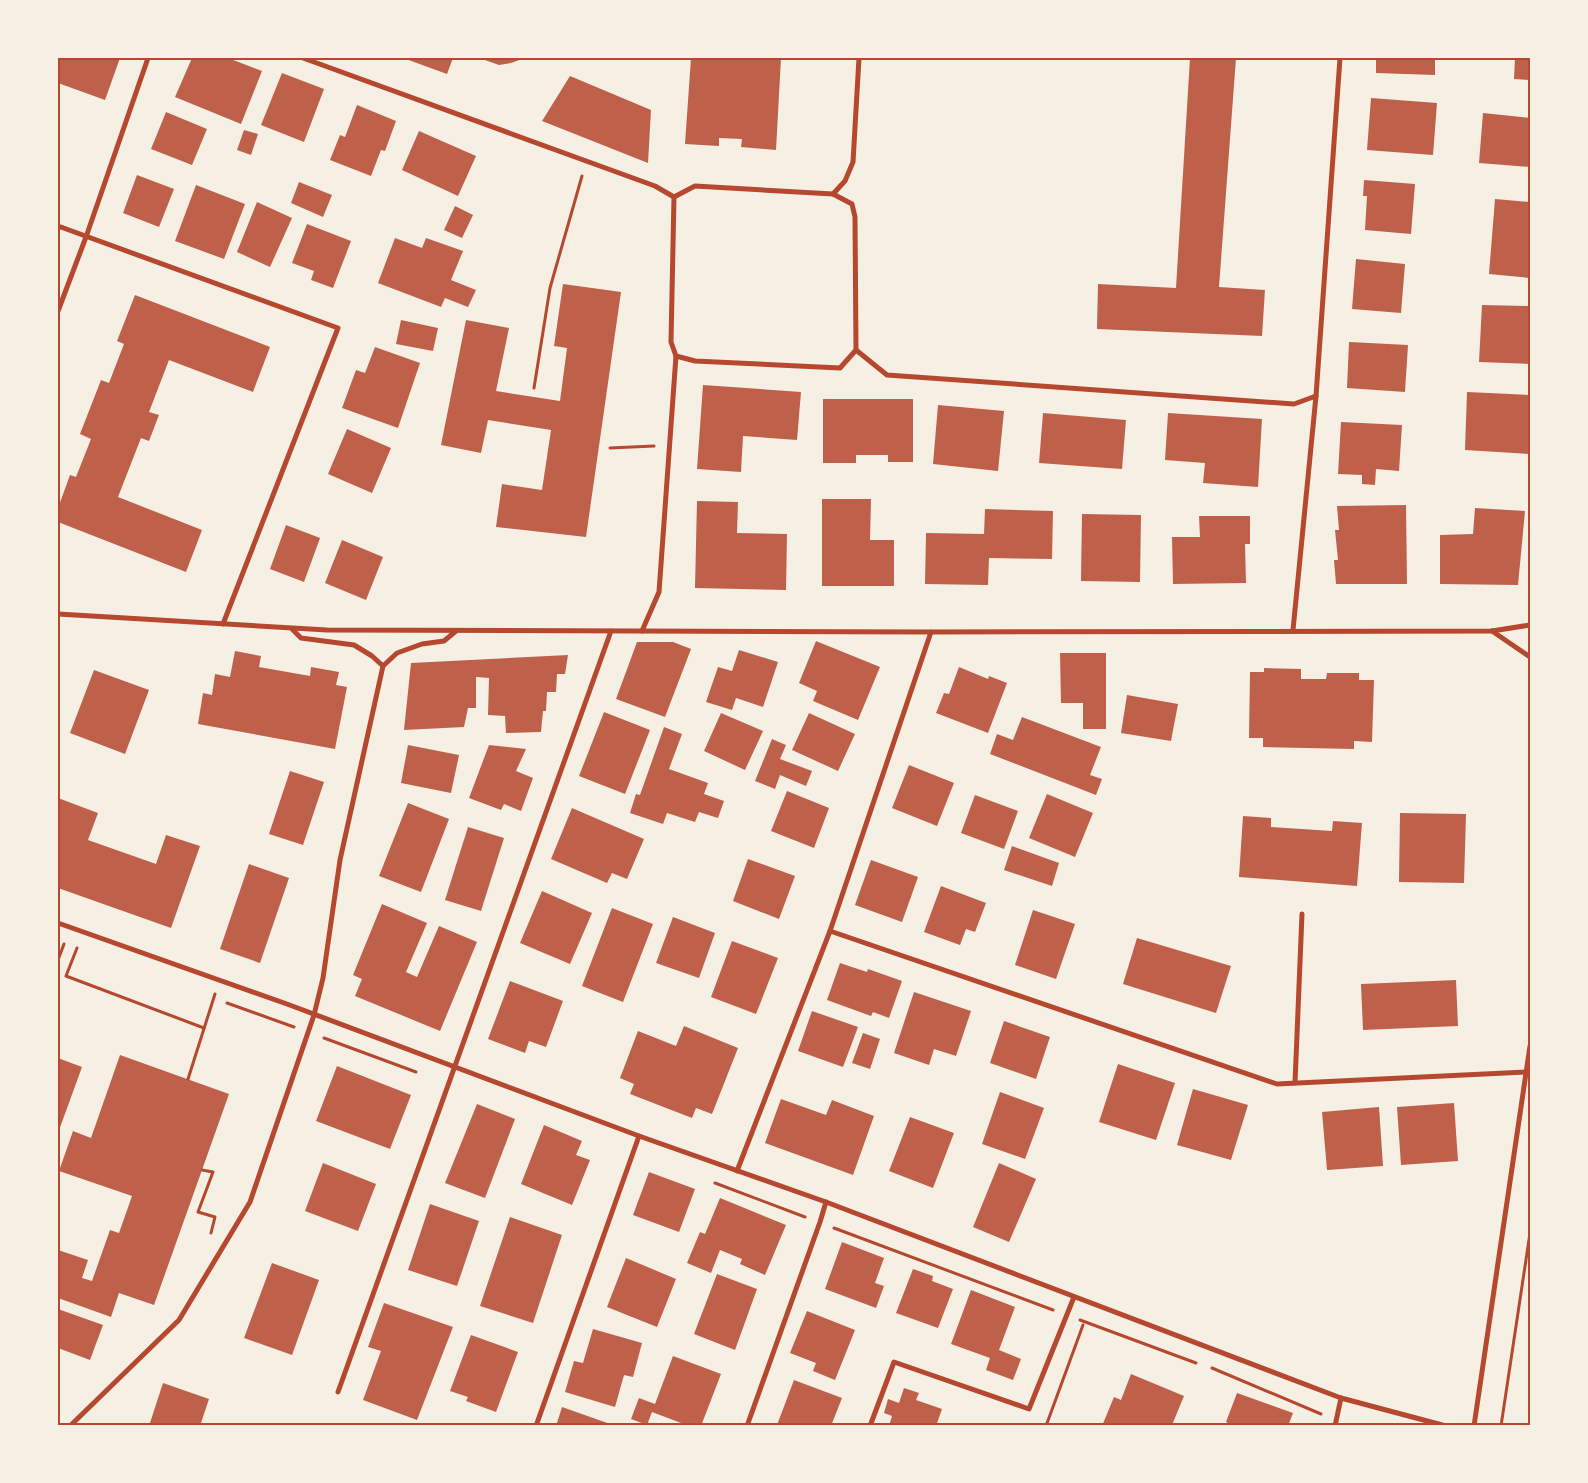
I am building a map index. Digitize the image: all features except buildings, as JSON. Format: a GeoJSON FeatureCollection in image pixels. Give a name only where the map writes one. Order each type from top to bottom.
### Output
{"type":"FeatureCollection","features":[{"type":"Feature","properties":{"kind":"street"},"geometry":{"type":"LineString","coordinates":[[58,311],[86,237],[148,58]]}},
{"type":"Feature","properties":{"kind":"street"},"geometry":{"type":"LineString","coordinates":[[304,58],[655,186],[674,197]]}},
{"type":"Feature","properties":{"kind":"street"},"geometry":{"type":"LineString","coordinates":[[833,194],[845,181],[853,162],[859,58]]}},
{"type":"Feature","properties":{"kind":"street"},"geometry":{"type":"LineString","coordinates":[[1293,630],[1316,396],[1340,58]]}},
{"type":"Feature","properties":{"kind":"street"},"geometry":{"type":"LineString","coordinates":[[674,197],[695,186],[833,194],[852,204],[855,217],[856,350],[840,368],[695,361],[676,356]]}},
{"type":"Feature","properties":{"kind":"street"},"geometry":{"type":"LineString","coordinates":[[642,631],[659,592],[670,445],[676,356],[671,342],[674,197]]}},
{"type":"Feature","properties":{"kind":"street"},"geometry":{"type":"LineString","coordinates":[[58,226],[338,328],[223,624]]}},
{"type":"Feature","properties":{"kind":"street"},"geometry":{"type":"LineString","coordinates":[[856,350],[887,375],[1294,404],[1316,396]]}},
{"type":"Feature","properties":{"kind":"street"},"geometry":{"type":"LineString","coordinates":[[58,614],[327,630],[456,631],[1492,631],[1530,625]]}},
{"type":"Feature","properties":{"kind":"street"},"geometry":{"type":"LineString","coordinates":[[292,628],[301,638],[354,645],[372,656],[383,666]]}},
{"type":"Feature","properties":{"kind":"street"},"geometry":{"type":"LineString","coordinates":[[70,1426],[179,1320],[250,1202],[314,1015],[323,978],[340,860],[383,666],[397,653],[422,644],[444,641],[456,631]]}},
{"type":"Feature","properties":{"kind":"street"},"geometry":{"type":"LineString","coordinates":[[338,1392],[611,631]]}},
{"type":"Feature","properties":{"kind":"street"},"geometry":{"type":"LineString","coordinates":[[1492,631],[1530,657]]}},
{"type":"Feature","properties":{"kind":"street"},"geometry":{"type":"LineString","coordinates":[[737,1172],[830,931],[932,632]]}},
{"type":"Feature","properties":{"kind":"street"},"geometry":{"type":"LineString","coordinates":[[1295,1083],[1302,914]]}},
{"type":"Feature","properties":{"kind":"street"},"geometry":{"type":"LineString","coordinates":[[58,923],[314,1015],[737,1172],[826,1202],[1341,1398],[1446,1426]]}},
{"type":"Feature","properties":{"kind":"street"},"geometry":{"type":"LineString","coordinates":[[830,931],[1277,1084],[1526,1072]]}},
{"type":"Feature","properties":{"kind":"street"},"geometry":{"type":"LineString","coordinates":[[1474,1426],[1530,1046]]}},
{"type":"Feature","properties":{"kind":"street"},"geometry":{"type":"LineString","coordinates":[[536,1426],[639,1136]]}},
{"type":"Feature","properties":{"kind":"street"},"geometry":{"type":"LineString","coordinates":[[747,1426],[826,1202]]}},
{"type":"Feature","properties":{"kind":"street"},"geometry":{"type":"LineString","coordinates":[[870,1426],[894,1362],[1029,1409],[1074,1297]]}},
{"type":"Feature","properties":{"kind":"street"},"geometry":{"type":"LineString","coordinates":[[1335,1423],[1341,1398]]}},
{"type":"Feature","properties":{"kind":"path"},"geometry":{"type":"LineString","coordinates":[[534,388],[550,288],[586,161]]}},
{"type":"Feature","properties":{"kind":"path"},"geometry":{"type":"LineString","coordinates":[[610,448],[670,445]]}},
{"type":"Feature","properties":{"kind":"path"},"geometry":{"type":"LineString","coordinates":[[58,941],[86,952]]}},
{"type":"Feature","properties":{"kind":"path"},"geometry":{"type":"LineString","coordinates":[[58,960],[64,944]]}},
{"type":"Feature","properties":{"kind":"path"},"geometry":{"type":"LineString","coordinates":[[77,948],[66,976],[204,1028]]}},
{"type":"Feature","properties":{"kind":"path"},"geometry":{"type":"LineString","coordinates":[[188,1080],[220,981]]}},
{"type":"Feature","properties":{"kind":"path"},"geometry":{"type":"LineString","coordinates":[[205,994],[214,998]]}},
{"type":"Feature","properties":{"kind":"path"},"geometry":{"type":"LineString","coordinates":[[224,1001],[449,1084]]}},
{"type":"Feature","properties":{"kind":"path"},"geometry":{"type":"LineString","coordinates":[[202,1170],[212,1172],[198,1212],[215,1217],[211,1233],[228,1239]]}},
{"type":"Feature","properties":{"kind":"path"},"geometry":{"type":"LineString","coordinates":[[708,1180],[1202,1365]]}},
{"type":"Feature","properties":{"kind":"path"},"geometry":{"type":"LineString","coordinates":[[1501,1426],[1530,1233]]}},
{"type":"Feature","properties":{"kind":"path"},"geometry":{"type":"LineString","coordinates":[[1046,1426],[1084,1321]]}},
{"type":"Feature","properties":{"kind":"path"},"geometry":{"type":"LineString","coordinates":[[1211,1368],[1335,1423]]}}]}
